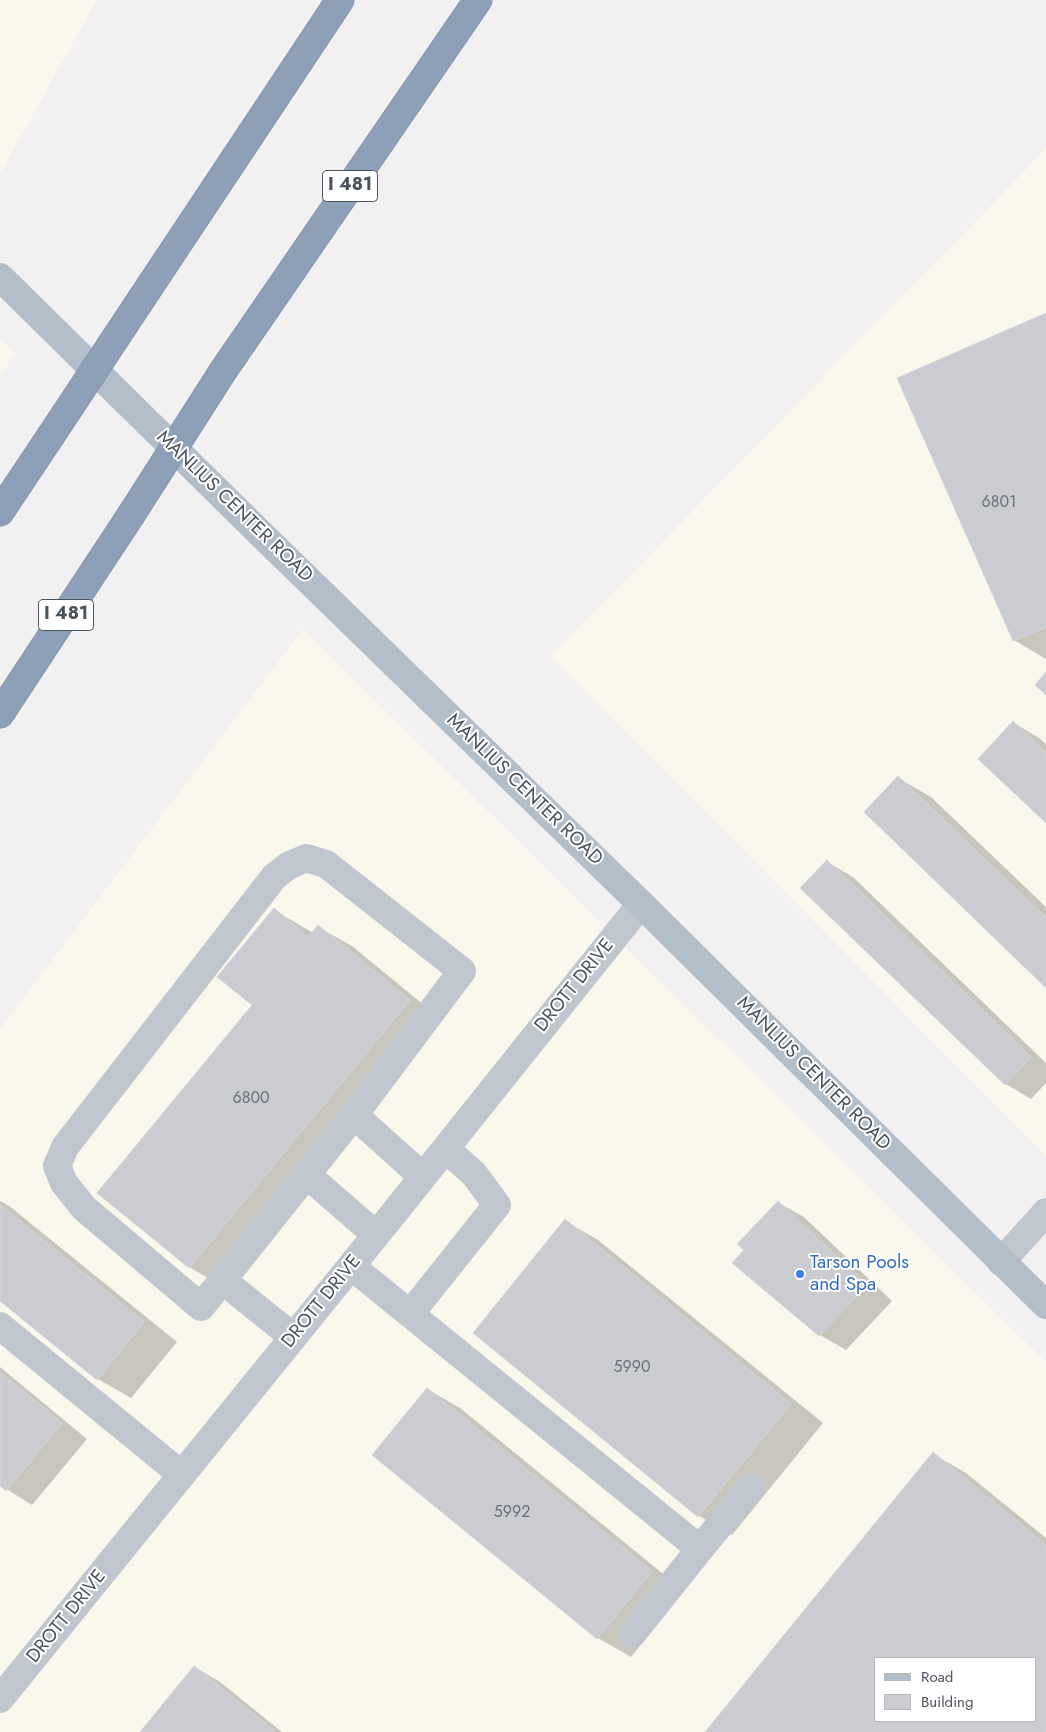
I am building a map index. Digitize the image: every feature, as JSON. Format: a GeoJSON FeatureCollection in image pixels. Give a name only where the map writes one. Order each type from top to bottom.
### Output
{"type":"FeatureCollection","features":[{"type":"Feature","properties":{"kind":"highway"},"geometry":{"type":"LineString","coordinates":[[0,512],[340,0]]}},
{"type":"Feature","properties":{"kind":"highway","name":"I 481"},"geometry":{"type":"LineString","coordinates":[[0,714],[132,515],[223,371],[478,0]]}},
{"type":"Feature","properties":{"kind":"main road","name":"MANLIUS CENTER ROAD"},"geometry":{"type":"LineString","coordinates":[[0,276],[261,534],[641,904],[1046,1306]]}},
{"type":"Feature","properties":{"kind":"street"},"geometry":{"type":"LineString","coordinates":[[306,858],[326,864],[462,971],[354,1115],[306,1174],[201,1307],[84,1208],[64,1183],[57,1166],[65,1146],[274,877],[288,866],[306,858]]}},
{"type":"Feature","properties":{"kind":"street","name":"DROTT DRIVE"},"geometry":{"type":"LineString","coordinates":[[0,1700],[446,1149],[641,904]]}},
{"type":"Feature","properties":{"kind":"street"},"geometry":{"type":"LineString","coordinates":[[354,1115],[423,1177]]}},
{"type":"Feature","properties":{"kind":"street"},"geometry":{"type":"LineString","coordinates":[[410,1314],[497,1205],[474,1174],[446,1149]]}},
{"type":"Feature","properties":{"kind":"street"},"geometry":{"type":"LineString","coordinates":[[306,1174],[376,1235]]}},
{"type":"Feature","properties":{"kind":"street"},"geometry":{"type":"LineString","coordinates":[[1001,1262],[1046,1212]]}},
{"type":"Feature","properties":{"kind":"street"},"geometry":{"type":"LineString","coordinates":[[351,1266],[700,1550]]}},
{"type":"Feature","properties":{"kind":"street"},"geometry":{"type":"LineString","coordinates":[[222,1280],[293,1337]]}},
{"type":"Feature","properties":{"kind":"street"},"geometry":{"type":"LineString","coordinates":[[0,1326],[182,1475]]}},
{"type":"Feature","properties":{"kind":"street"},"geometry":{"type":"LineString","coordinates":[[632,1634],[751,1487]]}},
{"type":"Feature","properties":{"kind":"shaded area"},"geometry":{"type":"Polygon","coordinates":[[[0,0],[97,0],[1,172],[0,171],[0,0]]]}},
{"type":"Feature","properties":{"kind":"shaded area"},"geometry":{"type":"Polygon","coordinates":[[[1046,149],[1046,1156],[551,656],[1046,149]]]}},
{"type":"Feature","properties":{"kind":"shaded area"},"geometry":{"type":"Polygon","coordinates":[[[0,339],[15,353],[0,376],[0,339]]]}},
{"type":"Feature","properties":{"kind":"shaded area"},"geometry":{"type":"Polygon","coordinates":[[[303,629],[1046,1362],[1046,1732],[0,1732],[0,1029],[303,629]]]}},
{"type":"Feature","properties":{"kind":"building"},"geometry":{"type":"Polygon","coordinates":[[[1046,313],[1046,627],[1013,641],[897,378],[1046,313]]]}},
{"type":"Feature","properties":{"kind":"building"},"geometry":{"type":"Polygon","coordinates":[[[1046,672],[1046,695],[1035,685],[1046,672]]]}},
{"type":"Feature","properties":{"kind":"building"},"geometry":{"type":"Polygon","coordinates":[[[1013,721],[1046,753],[1046,823],[978,759],[1013,721]]]}},
{"type":"Feature","properties":{"kind":"building"},"geometry":{"type":"Polygon","coordinates":[[[898,776],[1046,918],[1046,988],[864,812],[898,776]]]}},
{"type":"Feature","properties":{"kind":"building"},"geometry":{"type":"Polygon","coordinates":[[[827,860],[1031,1057],[1005,1085],[800,888],[827,860]]]}},
{"type":"Feature","properties":{"kind":"building"},"geometry":{"type":"Polygon","coordinates":[[[274,908],[308,937],[318,925],[410,1000],[189,1268],[97,1193],[252,1005],[217,977],[274,908]]]}},
{"type":"Feature","properties":{"kind":"building","name":"Tarson Pools and Spa"},"geometry":{"type":"Polygon","coordinates":[[[778,1201],[867,1285],[819,1336],[732,1263],[744,1250],[737,1244],[778,1201]]]}},
{"type":"Feature","properties":{"kind":"building"},"geometry":{"type":"Polygon","coordinates":[[[0,1205],[144,1322],[97,1380],[0,1301],[0,1205]]]}},
{"type":"Feature","properties":{"kind":"building"},"geometry":{"type":"Polygon","coordinates":[[[565,1219],[791,1404],[698,1517],[473,1333],[565,1219]]]}},
{"type":"Feature","properties":{"kind":"building"},"geometry":{"type":"Polygon","coordinates":[[[0,1372],[62,1423],[6,1491],[0,1486],[0,1372]]]}},
{"type":"Feature","properties":{"kind":"building"},"geometry":{"type":"Polygon","coordinates":[[[427,1388],[652,1571],[597,1639],[372,1455],[427,1388]]]}},
{"type":"Feature","properties":{"kind":"building"},"geometry":{"type":"Polygon","coordinates":[[[933,1452],[1046,1545],[1046,1732],[705,1732],[933,1452]]]}},
{"type":"Feature","properties":{"kind":"building"},"geometry":{"type":"Polygon","coordinates":[[[194,1666],[276,1732],[140,1732],[194,1666]]]}},
{"type":"Feature","properties":{"kind":"place","name":"Tarson Pools and Spa"},"geometry":{"type":"Point","coordinates":[800,1274]}}]}
